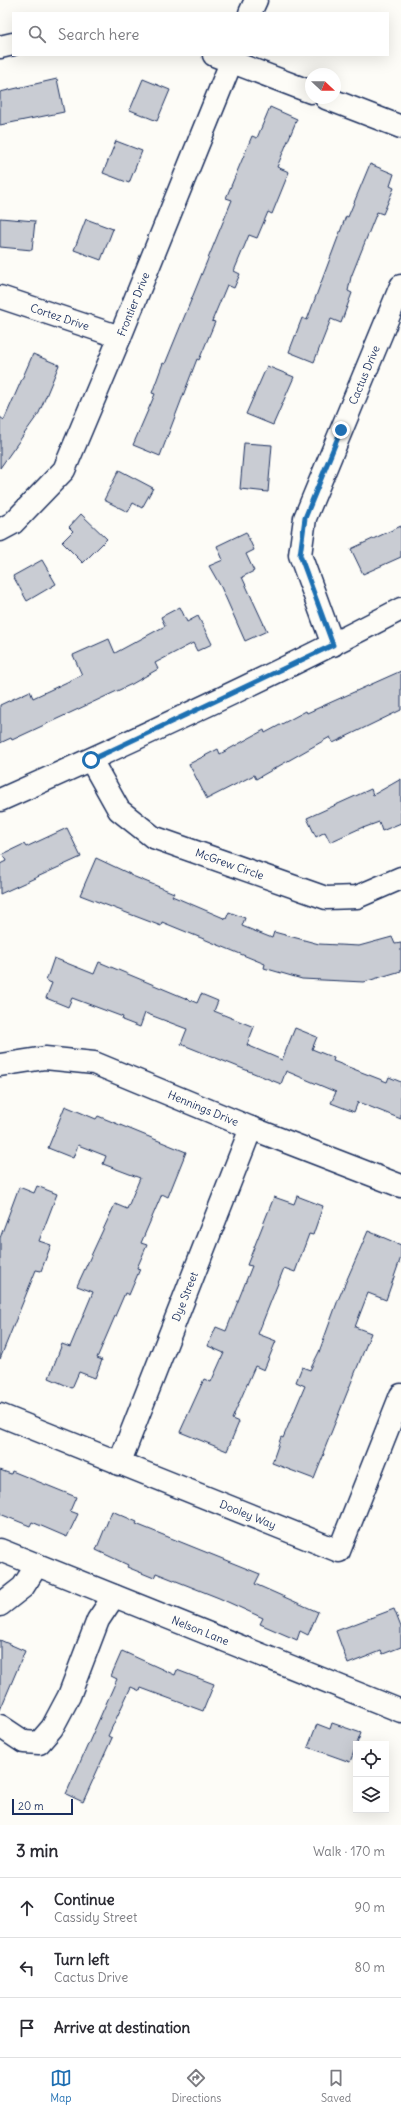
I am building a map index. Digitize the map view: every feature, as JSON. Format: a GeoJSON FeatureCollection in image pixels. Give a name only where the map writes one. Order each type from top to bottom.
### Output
{"type":"FeatureCollection","features":[{"type":"Feature","properties":{"kind":"street"},"geometry":{"type":"LineString","coordinates":[[250,12],[256,0]]}},
{"type":"Feature","properties":{"kind":"street"},"geometry":{"type":"LineString","coordinates":[[0,47],[12,44]]}},
{"type":"Feature","properties":{"kind":"street"},"geometry":{"type":"LineString","coordinates":[[226,57],[305,90]]}},
{"type":"Feature","properties":{"kind":"street","name":"Frontier Drive"},"geometry":{"type":"LineString","coordinates":[[0,530],[14,523],[64,470],[120,337],[226,57]]}},
{"type":"Feature","properties":{"kind":"street"},"geometry":{"type":"LineString","coordinates":[[341,104],[401,128]]}},
{"type":"Feature","properties":{"kind":"street","name":"Cactus Drive"},"geometry":{"type":"LineString","coordinates":[[333,645],[300,555],[305,518],[401,286]]}},
{"type":"Feature","properties":{"kind":"street","name":"Cortez Drive"},"geometry":{"type":"LineString","coordinates":[[0,297],[120,337]]}},
{"type":"Feature","properties":{"kind":"street"},"geometry":{"type":"LineString","coordinates":[[0,800],[91,760],[333,645],[401,609]]}},
{"type":"Feature","properties":{"kind":"street","name":"McGrew Circle"},"geometry":{"type":"LineString","coordinates":[[91,760],[119,810],[153,837],[326,898],[357,897],[401,878]]}},
{"type":"Feature","properties":{"kind":"street","name":"Hennings Drive"},"geometry":{"type":"LineString","coordinates":[[0,1065],[45,1058],[94,1063],[251,1128],[401,1186]]}},
{"type":"Feature","properties":{"kind":"street","name":"Dye Street"},"geometry":{"type":"LineString","coordinates":[[119,1464],[251,1128]]}},
{"type":"Feature","properties":{"kind":"street","name":"Dooley Way"},"geometry":{"type":"LineString","coordinates":[[0,1415],[339,1551],[401,1395]]}},
{"type":"Feature","properties":{"kind":"street","name":"Nelson Lane"},"geometry":{"type":"LineString","coordinates":[[0,1550],[401,1711]]}},
{"type":"Feature","properties":{"kind":"street"},"geometry":{"type":"LineString","coordinates":[[0,1605],[23,1587],[37,1565]]}},
{"type":"Feature","properties":{"kind":"street"},"geometry":{"type":"LineString","coordinates":[[0,1726],[24,1742],[39,1743],[52,1728],[70,1696],[98,1620],[114,1596]]}},
{"type":"Feature","properties":{"kind":"building"},"geometry":{"type":"Polygon","coordinates":[[[57,79],[64,112],[0,125],[0,92],[57,79]]]}},
{"type":"Feature","properties":{"kind":"building"},"geometry":{"type":"Polygon","coordinates":[[[143,79],[170,90],[157,121],[130,110],[143,79]]]}},
{"type":"Feature","properties":{"kind":"building"},"geometry":{"type":"Polygon","coordinates":[[[270,107],[297,119],[277,167],[289,172],[272,214],[268,212],[257,238],[249,235],[234,271],[240,274],[234,288],[227,285],[212,321],[215,322],[199,360],[197,359],[160,456],[133,445],[155,394],[152,393],[163,363],[165,364],[232,200],[226,198],[252,136],[257,138],[270,107]]]}},
{"type":"Feature","properties":{"kind":"building"},"geometry":{"type":"Polygon","coordinates":[[[116,141],[142,151],[129,183],[103,173],[116,141]]]}},
{"type":"Feature","properties":{"kind":"building"},"geometry":{"type":"Polygon","coordinates":[[[370,164],[394,174],[390,186],[394,188],[383,214],[377,212],[351,277],[348,291],[352,293],[341,323],[331,319],[314,362],[289,352],[302,318],[307,320],[346,216],[348,217],[370,164]]]}},
{"type":"Feature","properties":{"kind":"building"},"geometry":{"type":"Polygon","coordinates":[[[0,218],[35,221],[32,250],[0,247],[0,218]]]}},
{"type":"Feature","properties":{"kind":"building"},"geometry":{"type":"Polygon","coordinates":[[[86,219],[113,229],[101,260],[74,250],[86,219]]]}},
{"type":"Feature","properties":{"kind":"building"},"geometry":{"type":"Polygon","coordinates":[[[33,354],[59,365],[39,413],[0,468],[0,417],[4,420],[33,354]]]}},
{"type":"Feature","properties":{"kind":"building"},"geometry":{"type":"Polygon","coordinates":[[[267,366],[294,377],[273,425],[246,414],[267,366]]]}},
{"type":"Feature","properties":{"kind":"building"},"geometry":{"type":"Polygon","coordinates":[[[244,443],[272,445],[268,492],[240,489],[244,443]]]}},
{"type":"Feature","properties":{"kind":"building"},"geometry":{"type":"Polygon","coordinates":[[[119,470],[153,488],[142,508],[133,503],[128,512],[104,500],[119,470]]]}},
{"type":"Feature","properties":{"kind":"building"},"geometry":{"type":"Polygon","coordinates":[[[81,514],[107,539],[83,563],[62,542],[73,531],[69,527],[81,514]]]}},
{"type":"Feature","properties":{"kind":"building"},"geometry":{"type":"Polygon","coordinates":[[[401,526],[401,557],[363,574],[351,549],[401,526]]]}},
{"type":"Feature","properties":{"kind":"building"},"geometry":{"type":"Polygon","coordinates":[[[246,532],[254,550],[246,554],[254,571],[242,577],[267,631],[245,641],[221,587],[209,566],[223,560],[217,546],[246,532]]]}},
{"type":"Feature","properties":{"kind":"building"},"geometry":{"type":"Polygon","coordinates":[[[42,560],[56,584],[27,601],[13,576],[42,560]]]}},
{"type":"Feature","properties":{"kind":"building"},"geometry":{"type":"Polygon","coordinates":[[[180,607],[187,622],[198,616],[212,644],[197,651],[193,643],[155,663],[158,669],[132,684],[12,740],[11,738],[0,743],[0,705],[30,691],[33,698],[82,675],[73,655],[109,639],[115,653],[165,626],[161,617],[180,607]]]}},
{"type":"Feature","properties":{"kind":"building"},"geometry":{"type":"Polygon","coordinates":[[[401,671],[401,710],[333,743],[330,737],[256,779],[254,775],[207,799],[189,764],[218,749],[220,754],[264,730],[265,733],[306,711],[307,713],[401,671]]]}},
{"type":"Feature","properties":{"kind":"building"},"geometry":{"type":"Polygon","coordinates":[[[401,779],[401,823],[382,831],[379,822],[363,827],[330,842],[325,832],[316,837],[307,818],[371,789],[373,795],[401,779]]]}},
{"type":"Feature","properties":{"kind":"building"},"geometry":{"type":"Polygon","coordinates":[[[67,828],[81,857],[0,894],[0,864],[6,861],[3,854],[24,844],[26,847],[67,828]]]}},
{"type":"Feature","properties":{"kind":"building"},"geometry":{"type":"Polygon","coordinates":[[[96,858],[130,875],[174,893],[172,896],[226,919],[229,912],[245,918],[242,926],[272,938],[274,932],[319,944],[359,946],[392,937],[395,944],[401,943],[401,971],[364,982],[302,979],[264,968],[265,964],[162,922],[161,926],[80,895],[96,858]]]}},
{"type":"Feature","properties":{"kind":"building"},"geometry":{"type":"Polygon","coordinates":[[[54,958],[94,974],[99,962],[197,1003],[201,994],[218,1001],[214,1011],[254,1027],[247,1045],[282,1060],[295,1028],[317,1037],[312,1049],[334,1058],[333,1061],[387,1082],[389,1077],[401,1082],[401,1119],[358,1102],[354,1112],[331,1103],[336,1092],[286,1071],[281,1084],[181,1044],[187,1029],[145,1013],[140,1027],[122,1020],[123,1017],[72,998],[68,1007],[46,998],[52,983],[46,981],[54,958]]]}},
{"type":"Feature","properties":{"kind":"building"},"geometry":{"type":"Polygon","coordinates":[[[65,1106],[96,1119],[98,1116],[186,1152],[168,1197],[162,1194],[141,1243],[147,1245],[137,1268],[140,1269],[129,1295],[125,1293],[97,1358],[102,1360],[95,1378],[79,1372],[72,1388],[49,1378],[62,1344],[70,1347],[93,1292],[77,1286],[115,1204],[127,1209],[140,1178],[103,1164],[106,1156],[78,1145],[73,1158],[48,1148],[65,1106]]]}},
{"type":"Feature","properties":{"kind":"building"},"geometry":{"type":"Polygon","coordinates":[[[37,1186],[57,1194],[39,1241],[51,1245],[41,1271],[36,1270],[0,1359],[0,1238],[19,1187],[34,1193],[37,1186]]]}},
{"type":"Feature","properties":{"kind":"building"},"geometry":{"type":"Polygon","coordinates":[[[297,1196],[323,1206],[313,1235],[309,1234],[295,1272],[284,1268],[258,1334],[276,1341],[264,1370],[255,1366],[232,1419],[239,1422],[227,1451],[180,1432],[204,1379],[211,1382],[224,1353],[208,1346],[216,1327],[226,1331],[252,1266],[247,1265],[274,1197],[294,1204],[297,1196]]]}},
{"type":"Feature","properties":{"kind":"building"},"geometry":{"type":"Polygon","coordinates":[[[368,1231],[401,1245],[401,1257],[386,1300],[368,1293],[355,1327],[371,1333],[314,1479],[272,1463],[281,1437],[283,1438],[305,1386],[296,1382],[302,1367],[310,1370],[319,1352],[338,1300],[368,1231]]]}},
{"type":"Feature","properties":{"kind":"building"},"geometry":{"type":"Polygon","coordinates":[[[0,1470],[11,1474],[12,1471],[76,1497],[70,1511],[78,1514],[67,1537],[32,1522],[30,1526],[0,1514],[0,1470]]]}},
{"type":"Feature","properties":{"kind":"building"},"geometry":{"type":"Polygon","coordinates":[[[112,1511],[137,1522],[136,1524],[260,1574],[255,1584],[318,1612],[308,1635],[300,1631],[297,1640],[260,1624],[263,1618],[219,1598],[156,1573],[154,1578],[127,1567],[128,1565],[96,1550],[112,1511]]]}},
{"type":"Feature","properties":{"kind":"building"},"geometry":{"type":"Polygon","coordinates":[[[394,1609],[401,1627],[401,1647],[383,1654],[381,1651],[348,1664],[336,1631],[394,1609]]]}},
{"type":"Feature","properties":{"kind":"building"},"geometry":{"type":"Polygon","coordinates":[[[0,1640],[25,1651],[0,1710],[0,1640]]]}},
{"type":"Feature","properties":{"kind":"building"},"geometry":{"type":"Polygon","coordinates":[[[122,1651],[175,1675],[177,1670],[214,1684],[203,1711],[141,1688],[140,1691],[131,1687],[108,1736],[112,1738],[83,1802],[66,1794],[117,1679],[111,1676],[122,1651]]]}},
{"type":"Feature","properties":{"kind":"building"},"geometry":{"type":"Polygon","coordinates":[[[332,1723],[361,1733],[358,1741],[353,1741],[353,1754],[350,1762],[308,1747],[317,1724],[330,1729],[332,1723]]]}},
{"type":"Feature","properties":{"kind":"route"},"geometry":{"type":"LineString","coordinates":[[91,760],[333,645],[300,555],[305,518],[341,430]]}}]}
